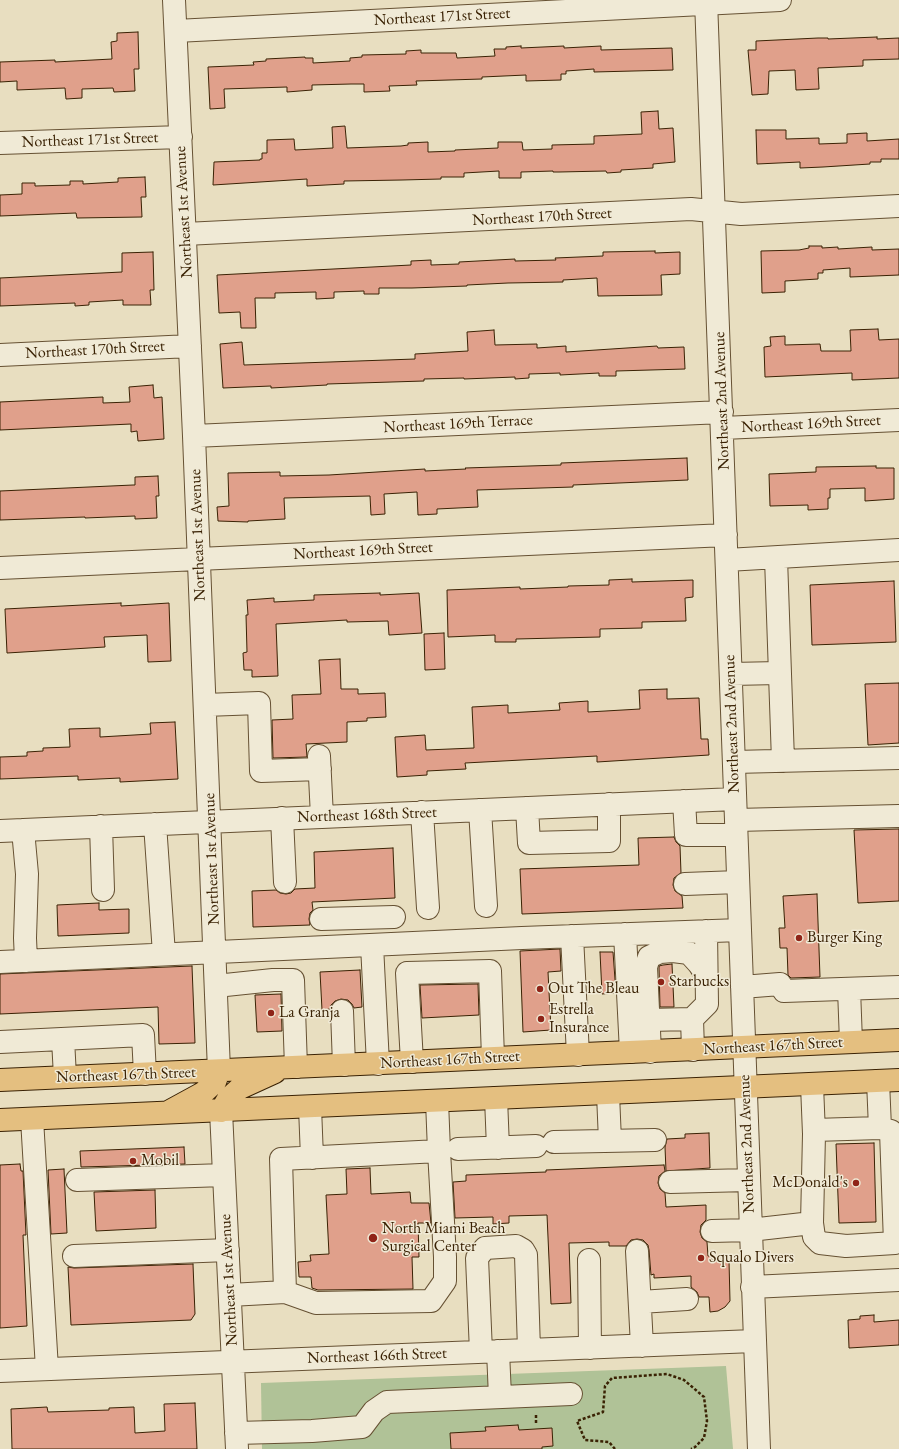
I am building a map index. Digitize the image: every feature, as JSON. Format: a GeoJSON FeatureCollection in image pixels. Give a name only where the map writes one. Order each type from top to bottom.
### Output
{"type":"FeatureCollection","features":[{"type":"Feature","properties":{"kind":"main road","name":"Northeast 167th Street"},"geometry":{"type":"LineString","coordinates":[[0,1080],[899,1040]]}},
{"type":"Feature","properties":{"kind":"main road"},"geometry":{"type":"LineString","coordinates":[[221,1111],[228,1099],[240,1088],[290,1068]]}},
{"type":"Feature","properties":{"kind":"main road"},"geometry":{"type":"LineString","coordinates":[[167,1113],[203,1093],[215,1082],[219,1071]]}},
{"type":"Feature","properties":{"kind":"main road"},"geometry":{"type":"LineString","coordinates":[[0,1120],[889,1081]]}},
{"type":"Feature","properties":{"kind":"street","name":"Northeast 1st Avenue"},"geometry":{"type":"LineString","coordinates":[[174,0],[194,436],[219,1071]]}},
{"type":"Feature","properties":{"kind":"street","name":"Northeast 171st Street"},"geometry":{"type":"LineString","coordinates":[[176,31],[706,2],[780,0]]}},
{"type":"Feature","properties":{"kind":"street","name":"Northeast 2nd Avenue"},"geometry":{"type":"LineString","coordinates":[[706,2],[715,212],[748,1180],[759,1449]]}},
{"type":"Feature","properties":{"kind":"street","name":"Northeast 171st Street"},"geometry":{"type":"LineString","coordinates":[[0,143],[181,137]]}},
{"type":"Feature","properties":{"kind":"street","name":"Northeast 170th Street"},"geometry":{"type":"LineString","coordinates":[[185,234],[691,209],[741,214],[899,206]]}},
{"type":"Feature","properties":{"kind":"street","name":"Northeast 170th Street"},"geometry":{"type":"LineString","coordinates":[[0,355],[190,346]]}},
{"type":"Feature","properties":{"kind":"street","name":"Northeast 169th Street"},"geometry":{"type":"LineString","coordinates":[[722,420],[899,420]]}},
{"type":"Feature","properties":{"kind":"street","name":"Northeast 169th Terrace"},"geometry":{"type":"LineString","coordinates":[[194,436],[722,420]]}},
{"type":"Feature","properties":{"kind":"street","name":"Northeast 169th Street"},"geometry":{"type":"LineString","coordinates":[[0,568],[726,535]]}},
{"type":"Feature","properties":{"kind":"street"},"geometry":{"type":"LineString","coordinates":[[727,560],[899,550]]}},
{"type":"Feature","properties":{"kind":"street"},"geometry":{"type":"LineString","coordinates":[[776,558],[783,761]]}},
{"type":"Feature","properties":{"kind":"street"},"geometry":{"type":"LineString","coordinates":[[731,674],[780,674]]}},
{"type":"Feature","properties":{"kind":"street"},"geometry":{"type":"LineString","coordinates":[[205,706],[259,703],[261,771],[320,762],[322,816]]}},
{"type":"Feature","properties":{"kind":"street"},"geometry":{"type":"LineString","coordinates":[[734,762],[899,758]]}},
{"type":"Feature","properties":{"kind":"street"},"geometry":{"type":"LineString","coordinates":[[684,801],[686,835],[736,818],[899,816]]}},
{"type":"Feature","properties":{"kind":"street","name":"Northeast 168th Street"},"geometry":{"type":"LineString","coordinates":[[0,831],[684,801],[736,818]]}},
{"type":"Feature","properties":{"kind":"street"},"geometry":{"type":"LineString","coordinates":[[527,808],[530,843],[609,841],[609,804]]}},
{"type":"Feature","properties":{"kind":"street"},"geometry":{"type":"LineString","coordinates":[[480,810],[486,906]]}},
{"type":"Feature","properties":{"kind":"street"},"geometry":{"type":"LineString","coordinates":[[422,812],[428,908]]}},
{"type":"Feature","properties":{"kind":"street"},"geometry":{"type":"LineString","coordinates":[[282,818],[285,882]]}},
{"type":"Feature","properties":{"kind":"street"},"geometry":{"type":"LineString","coordinates":[[155,824],[164,954]]}},
{"type":"Feature","properties":{"kind":"street"},"geometry":{"type":"LineString","coordinates":[[100,826],[103,890]]}},
{"type":"Feature","properties":{"kind":"street"},"geometry":{"type":"LineString","coordinates":[[24,830],[27,874],[25,938],[26,961]]}},
{"type":"Feature","properties":{"kind":"street"},"geometry":{"type":"LineString","coordinates":[[685,884],[738,882]]}},
{"type":"Feature","properties":{"kind":"street"},"geometry":{"type":"LineString","coordinates":[[321,919],[394,916]]}},
{"type":"Feature","properties":{"kind":"street"},"geometry":{"type":"LineString","coordinates":[[356,918],[365,946],[378,1064]]}},
{"type":"Feature","properties":{"kind":"street"},"geometry":{"type":"LineString","coordinates":[[0,962],[572,936],[740,930]]}},
{"type":"Feature","properties":{"kind":"street"},"geometry":{"type":"LineString","coordinates":[[649,1020],[692,1019],[707,1004],[706,931]]}},
{"type":"Feature","properties":{"kind":"street"},"geometry":{"type":"LineString","coordinates":[[625,934],[629,1000],[640,1052]]}},
{"type":"Feature","properties":{"kind":"street"},"geometry":{"type":"LineString","coordinates":[[572,936],[578,1055]]}},
{"type":"Feature","properties":{"kind":"street"},"geometry":{"type":"LineString","coordinates":[[640,1052],[649,1020],[646,967],[649,957],[660,952],[673,951],[689,953],[707,976]]}},
{"type":"Feature","properties":{"kind":"street"},"geometry":{"type":"LineString","coordinates":[[412,1062],[407,974],[490,971],[494,1058]]}},
{"type":"Feature","properties":{"kind":"street"},"geometry":{"type":"LineString","coordinates":[[216,986],[273,980],[293,980],[290,1068]]}},
{"type":"Feature","properties":{"kind":"street"},"geometry":{"type":"LineString","coordinates":[[742,987],[780,984],[784,991],[899,987]]}},
{"type":"Feature","properties":{"kind":"street"},"geometry":{"type":"LineString","coordinates":[[849,989],[851,1042]]}},
{"type":"Feature","properties":{"kind":"street"},"geometry":{"type":"LineString","coordinates":[[342,1011],[344,1065]]}},
{"type":"Feature","properties":{"kind":"street"},"geometry":{"type":"LineString","coordinates":[[692,1019],[693,1050]]}},
{"type":"Feature","properties":{"kind":"street"},"geometry":{"type":"LineString","coordinates":[[0,1042],[143,1035],[145,1074]]}},
{"type":"Feature","properties":{"kind":"street"},"geometry":{"type":"LineString","coordinates":[[63,1039],[65,1077]]}},
{"type":"Feature","properties":{"kind":"street"},"geometry":{"type":"LineString","coordinates":[[880,1128],[889,1081]]}},
{"type":"Feature","properties":{"kind":"street"},"geometry":{"type":"LineString","coordinates":[[812,1084],[814,1130],[812,1223],[814,1237],[820,1243],[846,1246],[895,1243],[891,1131],[880,1128],[814,1130]]}},
{"type":"Feature","properties":{"kind":"street"},"geometry":{"type":"LineString","coordinates":[[608,1094],[610,1141]]}},
{"type":"Feature","properties":{"kind":"street"},"geometry":{"type":"LineString","coordinates":[[496,1098],[498,1148]]}},
{"type":"Feature","properties":{"kind":"street"},"geometry":{"type":"LineString","coordinates":[[230,1295],[285,1292],[316,1303],[431,1301],[445,1281],[448,1150],[437,1101]]}},
{"type":"Feature","properties":{"kind":"street"},"geometry":{"type":"LineString","coordinates":[[310,1107],[312,1158]]}},
{"type":"Feature","properties":{"kind":"street","name":"Northeast 1st Avenue"},"geometry":{"type":"LineString","coordinates":[[221,1111],[236,1441]]}},
{"type":"Feature","properties":{"kind":"street"},"geometry":{"type":"LineString","coordinates":[[32,1119],[47,1369]]}},
{"type":"Feature","properties":{"kind":"street"},"geometry":{"type":"LineString","coordinates":[[285,1292],[281,1159],[498,1148],[545,1144],[655,1140]]}},
{"type":"Feature","properties":{"kind":"street"},"geometry":{"type":"LineString","coordinates":[[77,1180],[224,1175]]}},
{"type":"Feature","properties":{"kind":"street"},"geometry":{"type":"LineString","coordinates":[[670,1182],[748,1180]]}},
{"type":"Feature","properties":{"kind":"street"},"geometry":{"type":"LineString","coordinates":[[712,1231],[750,1230],[812,1223]]}},
{"type":"Feature","properties":{"kind":"street"},"geometry":{"type":"LineString","coordinates":[[500,1397],[489,1352],[477,1258],[484,1248],[516,1246],[523,1250],[526,1256],[529,1350]]}},
{"type":"Feature","properties":{"kind":"street"},"geometry":{"type":"LineString","coordinates":[[74,1256],[228,1250]]}},
{"type":"Feature","properties":{"kind":"street"},"geometry":{"type":"LineString","coordinates":[[637,1251],[642,1346]]}},
{"type":"Feature","properties":{"kind":"street"},"geometry":{"type":"LineString","coordinates":[[589,1260],[590,1348]]}},
{"type":"Feature","properties":{"kind":"street"},"geometry":{"type":"LineString","coordinates":[[752,1287],[899,1280]]}},
{"type":"Feature","properties":{"kind":"street"},"geometry":{"type":"LineString","coordinates":[[640,1302],[687,1299]]}},
{"type":"Feature","properties":{"kind":"street","name":"Northeast 166th Street"},"geometry":{"type":"LineString","coordinates":[[0,1371],[754,1341]]}},
{"type":"Feature","properties":{"kind":"street"},"geometry":{"type":"LineString","coordinates":[[236,1441],[312,1431],[362,1427],[374,1411],[387,1402],[571,1394]]}},
{"type":"Feature","properties":{"kind":"path"},"geometry":{"type":"LineString","coordinates":[[615,1449],[609,1442],[586,1440],[577,1421],[603,1412],[605,1386],[612,1378],[668,1374],[684,1380],[704,1397],[707,1421],[704,1438],[691,1449]]}},
{"type":"Feature","properties":{"kind":"green space"},"geometry":{"type":"Polygon","coordinates":[[[726,1366],[733,1449],[262,1449],[261,1383],[726,1366]]]}},
{"type":"Feature","properties":{"kind":"building"},"geometry":{"type":"Polygon","coordinates":[[[138,32],[139,69],[134,69],[135,91],[114,92],[113,88],[82,89],[82,98],[66,99],[65,88],[17,90],[17,81],[0,82],[0,62],[55,60],[55,62],[112,59],[111,42],[117,41],[117,33],[138,32]]]}},
{"type":"Feature","properties":{"kind":"building"},"geometry":{"type":"Polygon","coordinates":[[[877,37],[877,39],[899,38],[899,59],[863,60],[863,66],[818,68],[819,89],[796,90],[795,70],[769,71],[768,94],[752,95],[748,50],[756,50],[756,41],[877,37]]]}},
{"type":"Feature","properties":{"kind":"building"},"geometry":{"type":"Polygon","coordinates":[[[521,46],[521,48],[564,46],[564,48],[601,46],[601,50],[672,48],[673,70],[594,72],[594,69],[566,71],[566,74],[561,74],[561,80],[526,81],[526,75],[482,77],[482,79],[416,81],[417,85],[389,86],[390,91],[364,92],[364,84],[312,85],[312,90],[287,92],[287,87],[224,89],[225,108],[210,109],[208,67],[254,65],[253,62],[266,61],[266,59],[305,57],[313,58],[313,63],[350,61],[350,58],[362,57],[362,55],[406,54],[406,51],[421,50],[421,53],[456,53],[457,58],[495,56],[494,49],[506,49],[506,47],[521,46]]]}},
{"type":"Feature","properties":{"kind":"building"},"geometry":{"type":"Polygon","coordinates":[[[658,111],[659,129],[673,128],[675,162],[653,164],[653,168],[621,170],[621,172],[607,173],[606,171],[521,172],[521,178],[499,178],[499,171],[464,173],[464,177],[441,177],[441,179],[344,181],[344,184],[307,186],[307,179],[213,185],[214,162],[260,160],[262,159],[262,153],[267,153],[267,140],[294,139],[295,150],[333,148],[332,127],[345,126],[347,148],[401,146],[408,145],[408,143],[428,142],[428,152],[498,148],[498,142],[522,142],[523,150],[552,149],[552,145],[594,144],[594,136],[642,134],[641,112],[658,111]]]}},
{"type":"Feature","properties":{"kind":"building"},"geometry":{"type":"Polygon","coordinates":[[[756,130],[786,130],[786,139],[819,138],[819,144],[847,143],[847,134],[867,133],[867,141],[899,139],[899,159],[881,159],[881,162],[870,162],[870,164],[800,168],[800,162],[757,164],[756,130]]]}},
{"type":"Feature","properties":{"kind":"building"},"geometry":{"type":"Polygon","coordinates":[[[145,177],[146,197],[141,197],[142,217],[77,218],[76,213],[0,216],[0,195],[22,194],[22,183],[35,183],[35,186],[70,185],[70,181],[83,181],[83,184],[118,182],[118,178],[145,177]]]}},
{"type":"Feature","properties":{"kind":"building"},"geometry":{"type":"Polygon","coordinates":[[[809,246],[822,246],[822,248],[838,247],[838,249],[872,247],[872,250],[899,249],[899,275],[850,277],[850,268],[823,270],[823,273],[818,273],[818,279],[785,281],[785,292],[762,293],[761,251],[799,250],[809,248],[809,246]]]}},
{"type":"Feature","properties":{"kind":"building"},"geometry":{"type":"Polygon","coordinates":[[[655,251],[655,253],[680,252],[680,274],[661,275],[662,295],[598,296],[597,278],[563,280],[563,282],[379,288],[379,294],[364,294],[364,291],[334,292],[334,298],[316,299],[316,292],[275,293],[275,298],[255,298],[256,328],[241,328],[240,312],[219,313],[217,275],[411,265],[411,261],[431,260],[431,265],[515,259],[515,261],[556,260],[555,258],[603,256],[603,252],[655,251]]]}},
{"type":"Feature","properties":{"kind":"building"},"geometry":{"type":"Polygon","coordinates":[[[153,252],[154,290],[150,290],[151,305],[123,305],[123,300],[89,302],[89,305],[75,306],[75,303],[0,306],[0,278],[122,272],[122,253],[153,252]]]}},
{"type":"Feature","properties":{"kind":"building"},"geometry":{"type":"Polygon","coordinates":[[[878,329],[879,340],[899,339],[899,378],[852,380],[852,373],[765,377],[764,347],[771,346],[770,337],[785,336],[785,345],[820,344],[821,351],[851,351],[850,330],[878,329]]]}},
{"type":"Feature","properties":{"kind":"building"},"geometry":{"type":"Polygon","coordinates":[[[494,330],[495,345],[537,344],[537,348],[566,346],[566,352],[657,346],[658,348],[684,347],[685,369],[616,371],[616,376],[599,376],[599,373],[560,375],[560,373],[529,374],[529,378],[515,379],[515,377],[424,379],[424,381],[327,384],[271,388],[271,386],[223,388],[220,344],[242,342],[244,365],[415,359],[415,354],[468,351],[467,332],[494,330]]]}},
{"type":"Feature","properties":{"kind":"building"},"geometry":{"type":"Polygon","coordinates":[[[153,385],[154,398],[162,397],[164,439],[138,441],[137,431],[131,432],[131,424],[0,430],[0,402],[103,397],[103,403],[130,402],[129,387],[153,385]]]}},
{"type":"Feature","properties":{"kind":"building"},"geometry":{"type":"Polygon","coordinates":[[[687,458],[688,480],[573,485],[573,487],[477,490],[478,507],[437,509],[437,514],[418,515],[417,492],[384,494],[385,514],[371,515],[370,496],[284,498],[285,519],[248,522],[218,521],[217,507],[229,506],[228,473],[280,472],[280,476],[329,475],[425,469],[425,471],[466,469],[465,468],[561,465],[561,463],[687,458]]]}},
{"type":"Feature","properties":{"kind":"building"},"geometry":{"type":"Polygon","coordinates":[[[876,466],[876,468],[894,468],[894,499],[865,501],[865,488],[830,489],[828,509],[808,510],[808,505],[770,506],[769,474],[816,472],[816,467],[876,466]]]}},
{"type":"Feature","properties":{"kind":"building"},"geometry":{"type":"Polygon","coordinates":[[[158,476],[159,496],[156,496],[157,518],[135,519],[135,516],[0,520],[0,491],[135,485],[135,477],[158,476]]]}},
{"type":"Feature","properties":{"kind":"building"},"geometry":{"type":"Polygon","coordinates":[[[632,579],[632,582],[693,580],[693,597],[685,598],[686,621],[642,622],[642,628],[600,629],[600,637],[516,639],[516,642],[495,642],[495,635],[448,637],[447,590],[520,587],[520,589],[609,585],[609,580],[632,579]]]}},
{"type":"Feature","properties":{"kind":"building"},"geometry":{"type":"Polygon","coordinates":[[[894,581],[896,642],[812,645],[810,585],[894,581]]]}},
{"type":"Feature","properties":{"kind":"building"},"geometry":{"type":"Polygon","coordinates":[[[380,593],[380,595],[419,593],[422,633],[389,635],[388,621],[347,622],[347,620],[276,624],[278,676],[252,677],[252,670],[244,670],[243,653],[247,652],[247,600],[274,598],[274,602],[314,600],[314,595],[380,593]]]}},
{"type":"Feature","properties":{"kind":"building"},"geometry":{"type":"Polygon","coordinates":[[[121,603],[121,606],[169,603],[171,661],[148,662],[147,635],[104,637],[105,647],[7,653],[5,609],[121,603]]]}},
{"type":"Feature","properties":{"kind":"building"},"geometry":{"type":"Polygon","coordinates":[[[444,633],[445,669],[425,670],[424,634],[444,633]]]}},
{"type":"Feature","properties":{"kind":"building"},"geometry":{"type":"Polygon","coordinates":[[[340,659],[341,689],[358,689],[358,694],[385,693],[386,717],[367,718],[367,721],[347,722],[347,742],[306,744],[307,757],[273,758],[272,720],[293,719],[292,695],[321,694],[319,660],[340,659]]]}},
{"type":"Feature","properties":{"kind":"building"},"geometry":{"type":"Polygon","coordinates":[[[899,683],[899,743],[868,745],[865,684],[899,683]]]}},
{"type":"Feature","properties":{"kind":"building"},"geometry":{"type":"Polygon","coordinates":[[[667,689],[667,699],[699,698],[701,739],[708,739],[709,755],[597,762],[597,756],[465,763],[466,769],[427,771],[427,775],[397,777],[395,737],[425,735],[426,750],[474,748],[472,707],[508,705],[508,713],[560,710],[559,703],[588,701],[588,712],[640,709],[639,690],[667,689]]]}},
{"type":"Feature","properties":{"kind":"building"},"geometry":{"type":"Polygon","coordinates":[[[175,722],[178,779],[120,782],[120,778],[78,780],[78,776],[0,779],[0,757],[27,756],[27,752],[43,751],[43,748],[70,747],[69,729],[100,728],[100,737],[151,734],[150,723],[175,722]]]}},
{"type":"Feature","properties":{"kind":"building"},"geometry":{"type":"Polygon","coordinates":[[[899,829],[899,901],[858,903],[854,830],[899,829]]]}},
{"type":"Feature","properties":{"kind":"building"},"geometry":{"type":"Polygon","coordinates":[[[674,837],[680,846],[681,873],[674,878],[673,885],[675,891],[682,896],[683,908],[522,914],[520,869],[639,865],[638,838],[674,837]]]}},
{"type":"Feature","properties":{"kind":"building"},"geometry":{"type":"Polygon","coordinates":[[[393,848],[395,898],[312,902],[313,910],[310,913],[310,925],[253,927],[252,891],[276,890],[280,893],[286,894],[291,893],[295,889],[315,888],[314,852],[393,848]]]}},
{"type":"Feature","properties":{"kind":"building","name":"Burger King"},"geometry":{"type":"Polygon","coordinates":[[[817,894],[820,977],[791,978],[788,975],[787,948],[780,948],[779,928],[785,928],[783,896],[817,894]]]}},
{"type":"Feature","properties":{"kind":"building"},"geometry":{"type":"Polygon","coordinates":[[[99,903],[99,910],[129,909],[129,933],[58,936],[57,905],[99,903]]]}},
{"type":"Feature","properties":{"kind":"building"},"geometry":{"type":"Polygon","coordinates":[[[560,949],[561,971],[548,972],[551,1030],[523,1032],[520,951],[560,949]]]}},
{"type":"Feature","properties":{"kind":"building"},"geometry":{"type":"Polygon","coordinates":[[[600,952],[613,952],[616,993],[602,994],[600,952]]]}},
{"type":"Feature","properties":{"kind":"building"},"geometry":{"type":"Polygon","coordinates":[[[672,964],[674,1007],[660,1007],[659,966],[672,964]]]}},
{"type":"Feature","properties":{"kind":"building"},"geometry":{"type":"Polygon","coordinates":[[[192,966],[195,1043],[159,1044],[158,1007],[0,1014],[0,974],[192,966]]]}},
{"type":"Feature","properties":{"kind":"building"},"geometry":{"type":"Polygon","coordinates":[[[360,970],[362,1007],[354,1008],[348,1000],[341,999],[335,1001],[331,1005],[330,1009],[322,1010],[320,972],[360,970]]]}},
{"type":"Feature","properties":{"kind":"building"},"geometry":{"type":"Polygon","coordinates":[[[478,984],[479,1015],[422,1018],[420,985],[478,984]]]}},
{"type":"Feature","properties":{"kind":"building","name":"La Granja"},"geometry":{"type":"Polygon","coordinates":[[[281,994],[282,1031],[257,1032],[255,995],[281,994]]]}},
{"type":"Feature","properties":{"kind":"building"},"geometry":{"type":"Polygon","coordinates":[[[709,1133],[710,1168],[666,1171],[665,1147],[667,1139],[685,1138],[685,1134],[709,1133]]]}},
{"type":"Feature","properties":{"kind":"building","name":"McDonald's"},"geometry":{"type":"Polygon","coordinates":[[[874,1143],[876,1222],[839,1223],[836,1144],[874,1143]]]}},
{"type":"Feature","properties":{"kind":"building","name":"Mobil"},"geometry":{"type":"Polygon","coordinates":[[[184,1147],[185,1164],[81,1167],[80,1151],[184,1147]]]}},
{"type":"Feature","properties":{"kind":"building"},"geometry":{"type":"Polygon","coordinates":[[[20,1164],[21,1171],[23,1171],[26,1235],[23,1235],[27,1326],[0,1328],[0,1165],[20,1164]]]}},
{"type":"Feature","properties":{"kind":"building"},"geometry":{"type":"Polygon","coordinates":[[[664,1165],[665,1171],[659,1176],[658,1183],[660,1189],[665,1193],[666,1207],[706,1205],[706,1220],[701,1225],[700,1232],[702,1238],[707,1242],[708,1256],[711,1256],[712,1261],[729,1261],[730,1301],[725,1307],[718,1311],[710,1312],[709,1297],[699,1297],[697,1292],[691,1287],[691,1276],[654,1278],[654,1274],[651,1275],[648,1245],[643,1240],[637,1239],[631,1240],[626,1246],[609,1246],[609,1242],[569,1243],[571,1303],[551,1304],[547,1215],[509,1216],[509,1223],[493,1224],[493,1217],[455,1218],[453,1182],[466,1181],[466,1175],[664,1165]]]}},
{"type":"Feature","properties":{"kind":"building","name":"North Miami Beach Surgical Center"},"geometry":{"type":"Polygon","coordinates":[[[370,1168],[371,1194],[410,1192],[411,1203],[429,1203],[431,1223],[418,1223],[419,1257],[412,1257],[413,1289],[318,1290],[312,1288],[311,1277],[299,1277],[298,1262],[311,1261],[310,1255],[329,1254],[326,1195],[347,1194],[346,1169],[370,1168]]]}},
{"type":"Feature","properties":{"kind":"building"},"geometry":{"type":"Polygon","coordinates":[[[64,1169],[67,1233],[51,1234],[48,1170],[64,1169]]]}},
{"type":"Feature","properties":{"kind":"building"},"geometry":{"type":"Polygon","coordinates":[[[155,1190],[156,1228],[96,1231],[94,1192],[155,1190]]]}},
{"type":"Feature","properties":{"kind":"building"},"geometry":{"type":"Polygon","coordinates":[[[193,1264],[195,1314],[191,1320],[71,1325],[68,1267],[193,1264]]]}},
{"type":"Feature","properties":{"kind":"building"},"geometry":{"type":"Polygon","coordinates":[[[874,1315],[874,1322],[899,1320],[899,1345],[849,1348],[848,1320],[860,1319],[860,1316],[874,1315]]]}},
{"type":"Feature","properties":{"kind":"building"},"geometry":{"type":"Polygon","coordinates":[[[195,1403],[197,1449],[12,1449],[11,1409],[47,1407],[48,1412],[109,1410],[109,1408],[134,1407],[135,1433],[165,1431],[164,1404],[195,1403]]]}},
{"type":"Feature","properties":{"kind":"building"},"geometry":{"type":"Polygon","coordinates":[[[518,1425],[519,1430],[552,1428],[553,1446],[542,1447],[542,1449],[451,1449],[450,1433],[486,1431],[485,1427],[518,1425]]]}},
{"type":"Feature","properties":{"kind":"place","name":"Burger King"},"geometry":{"type":"Point","coordinates":[799,938]}},
{"type":"Feature","properties":{"kind":"place","name":"Starbucks"},"geometry":{"type":"Point","coordinates":[661,982]}},
{"type":"Feature","properties":{"kind":"place","name":"Out The Bleau"},"geometry":{"type":"Point","coordinates":[540,989]}},
{"type":"Feature","properties":{"kind":"place","name":"La Granja"},"geometry":{"type":"Point","coordinates":[271,1013]}},
{"type":"Feature","properties":{"kind":"place","name":"Estrella Insurance"},"geometry":{"type":"Point","coordinates":[541,1019]}},
{"type":"Feature","properties":{"kind":"place","name":"Mobil"},"geometry":{"type":"Point","coordinates":[133,1161]}},
{"type":"Feature","properties":{"kind":"place","name":"McDonald's"},"geometry":{"type":"Point","coordinates":[856,1183]}},
{"type":"Feature","properties":{"kind":"place","name":"North Miami Beach Surgical Center"},"geometry":{"type":"Point","coordinates":[373,1238]}},
{"type":"Feature","properties":{"kind":"place","name":"Squalo Divers"},"geometry":{"type":"Point","coordinates":[701,1258]}}]}
